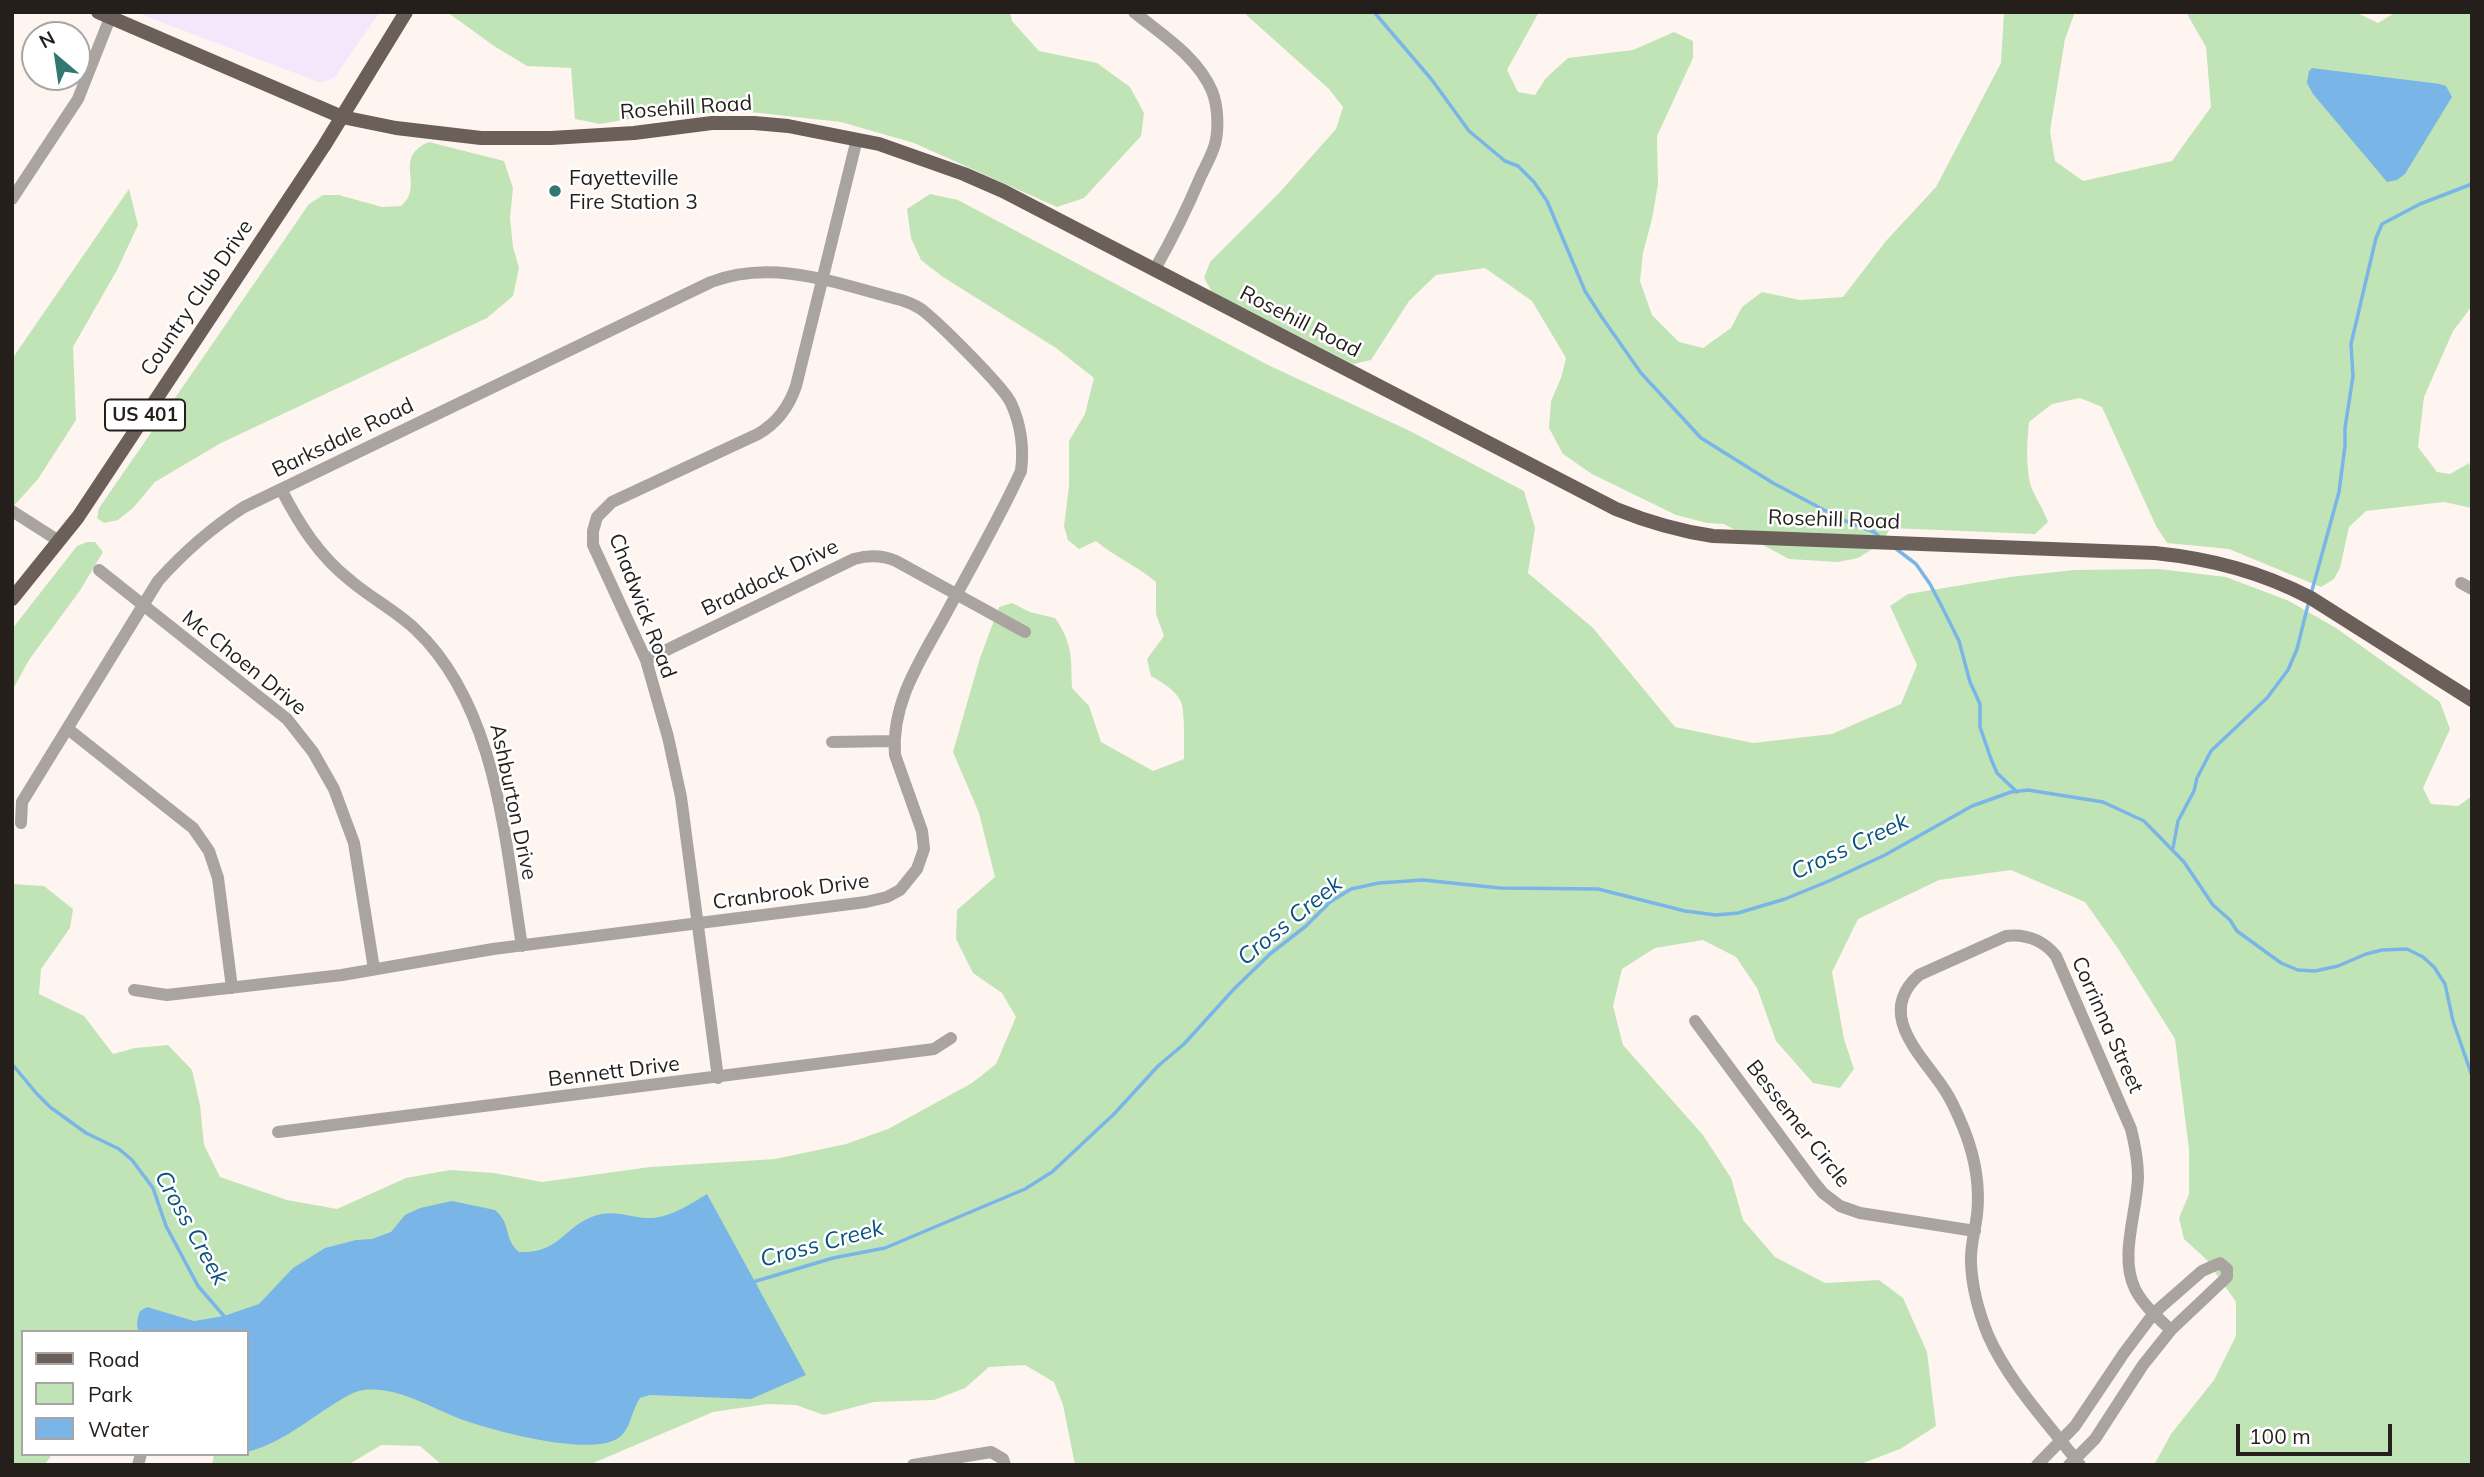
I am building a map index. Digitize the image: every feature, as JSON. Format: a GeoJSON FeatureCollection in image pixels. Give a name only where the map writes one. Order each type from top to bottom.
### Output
{"type":"FeatureCollection","features":[{"type":"Feature","properties":{"kind":"main road","name":"Country Club Drive"},"geometry":{"type":"LineString","coordinates":[[12,599],[78,517],[342,117],[406,12]]}},
{"type":"Feature","properties":{"kind":"main road","name":"Rosehill Road"},"geometry":{"type":"LineString","coordinates":[[104,15],[342,117],[396,128],[481,138],[551,138],[634,133],[712,123],[754,123],[788,126],[857,139],[918,157],[974,178],[1642,520],[1690,533],[1713,536],[2155,553],[2205,559],[2259,574],[2302,594],[2472,700]]}},
{"type":"Feature","properties":{"kind":"street"},"geometry":{"type":"LineString","coordinates":[[1134,12],[1187,55],[1200,72],[1212,92],[1217,125],[1215,144],[1176,232],[1155,269]]}},
{"type":"Feature","properties":{"kind":"street"},"geometry":{"type":"LineString","coordinates":[[12,199],[78,99],[104,15]]}},
{"type":"Feature","properties":{"kind":"street","name":"Chadwick Road"},"geometry":{"type":"LineString","coordinates":[[718,1078],[681,797],[668,737],[646,660],[593,545],[593,531],[597,517],[612,502],[758,434],[775,422],[788,405],[796,386],[857,139]]}},
{"type":"Feature","properties":{"kind":"street","name":"Barksdale Road"},"geometry":{"type":"LineString","coordinates":[[21,823],[22,802],[158,581],[197,540],[244,507],[718,279],[745,272],[773,271],[822,280]]}},
{"type":"Feature","properties":{"kind":"street","name":"Cranbrook Drive"},"geometry":{"type":"LineString","coordinates":[[134,990],[167,995],[342,975],[522,946],[866,902],[887,897],[900,890],[918,869],[925,841],[898,768],[894,741],[898,711],[907,684],[1021,471],[1023,443],[1010,401],[941,327],[920,309],[901,300],[822,280]]}},
{"type":"Feature","properties":{"kind":"street","name":"Ashburton Drive"},"geometry":{"type":"LineString","coordinates":[[281,489],[296,519],[322,554],[349,580],[415,629],[442,661],[465,697],[479,729],[495,790],[522,946]]}},
{"type":"Feature","properties":{"kind":"street"},"geometry":{"type":"LineString","coordinates":[[12,510],[59,541]]}},
{"type":"Feature","properties":{"kind":"street","name":"Braddock Drive"},"geometry":{"type":"LineString","coordinates":[[646,660],[861,557],[890,558],[1025,632]]}},
{"type":"Feature","properties":{"kind":"street","name":"Mc Choen Drive"},"geometry":{"type":"LineString","coordinates":[[99,570],[287,719],[313,752],[334,789],[354,843],[374,969]]}},
{"type":"Feature","properties":{"kind":"street"},"geometry":{"type":"LineString","coordinates":[[68,729],[183,818],[202,839],[218,878],[232,988]]}},
{"type":"Feature","properties":{"kind":"street"},"geometry":{"type":"LineString","coordinates":[[832,742],[894,741]]}},
{"type":"Feature","properties":{"kind":"street","name":"Corrinna Street"},"geometry":{"type":"LineString","coordinates":[[2075,1463],[2062,1441],[2007,1370],[1987,1332],[1972,1274],[1971,1249],[1975,1231],[1977,1190],[1972,1155],[1948,1096],[1905,1032],[1901,1019],[1901,1004],[1909,985],[1925,971],[1999,938],[2012,935],[2040,942],[2056,956],[2131,1129],[2138,1178],[2128,1264],[2136,1291],[2171,1330]]}},
{"type":"Feature","properties":{"kind":"street","name":"Bessemer Circle"},"geometry":{"type":"LineString","coordinates":[[1695,1021],[1814,1182],[1829,1198],[1840,1206],[1860,1213],[1975,1231]]}},
{"type":"Feature","properties":{"kind":"street","name":"Bennett Drive"},"geometry":{"type":"LineString","coordinates":[[278,1132],[934,1049],[951,1038]]}},
{"type":"Feature","properties":{"kind":"street"},"geometry":{"type":"LineString","coordinates":[[2037,1465],[2075,1426],[2154,1313],[2202,1271],[2220,1263],[2227,1269],[2227,1277],[2171,1330],[2143,1365],[2095,1439],[2075,1463]]}},
{"type":"Feature","properties":{"kind":"street"},"geometry":{"type":"LineString","coordinates":[[913,1465],[991,1452],[1001,1460]]}},
{"type":"Feature","properties":{"kind":"shaded area"},"geometry":{"type":"Polygon","coordinates":[[[140,12],[380,12],[334,78],[321,83],[140,12]]]}},
{"type":"Feature","properties":{"kind":"green space"},"geometry":{"type":"Polygon","coordinates":[[[447,12],[1010,12],[1012,21],[1039,51],[1097,63],[1130,87],[1144,113],[1141,136],[1084,198],[1057,207],[914,143],[841,122],[750,112],[658,114],[600,124],[575,119],[571,68],[527,66],[447,12]]]}},
{"type":"Feature","properties":{"kind":"green space"},"geometry":{"type":"Polygon","coordinates":[[[1243,12],[1539,12],[1507,70],[1518,92],[1535,95],[1546,78],[1568,58],[1633,50],[1674,32],[1693,41],[1693,58],[1657,136],[1658,184],[1643,253],[1640,281],[1652,315],[1679,342],[1703,348],[1731,328],[1742,307],[1762,292],[1800,300],[1843,297],[1886,241],[1936,187],[2001,63],[2004,12],[2075,12],[2065,39],[2050,131],[2055,161],[2083,181],[2172,161],[2211,107],[2206,47],[2186,12],[2355,12],[2378,23],[2396,12],[2472,12],[2472,306],[2453,331],[2424,397],[2418,447],[2437,472],[2450,474],[2469,463],[2472,476],[2472,508],[2444,502],[2366,511],[2349,527],[2340,568],[2334,579],[2321,587],[2229,549],[2167,543],[2156,526],[2102,407],[2080,398],[2052,404],[2029,422],[2027,448],[2030,484],[2048,522],[2035,534],[1890,528],[1882,543],[1858,558],[1838,562],[1789,559],[1724,524],[1707,523],[1676,515],[1592,474],[1563,454],[1549,428],[1551,401],[1566,358],[1532,301],[1485,268],[1436,275],[1409,301],[1371,360],[1353,364],[1212,292],[1204,278],[1210,262],[1280,192],[1336,129],[1343,107],[1329,89],[1243,12]]]}},
{"type":"Feature","properties":{"kind":"green space"},"geometry":{"type":"Polygon","coordinates":[[[429,142],[504,161],[513,188],[510,218],[513,247],[519,268],[513,296],[487,318],[221,443],[155,482],[133,508],[118,520],[104,523],[97,518],[99,508],[309,204],[323,195],[339,195],[382,207],[401,206],[411,189],[412,156],[418,148],[429,142]]]}},
{"type":"Feature","properties":{"kind":"green space"},"geometry":{"type":"Polygon","coordinates":[[[129,189],[138,225],[117,270],[73,347],[76,420],[38,479],[12,508],[12,359],[129,189]]]}},
{"type":"Feature","properties":{"kind":"green space"},"geometry":{"type":"Polygon","coordinates":[[[930,194],[958,200],[1268,365],[1410,431],[1524,491],[1535,528],[1528,573],[1593,628],[1675,727],[1753,743],[1832,734],[1901,704],[1917,665],[1890,606],[1908,594],[2010,577],[2074,570],[2159,569],[2226,577],[2289,601],[2336,628],[2440,702],[2450,729],[2423,788],[2431,804],[2458,806],[2472,796],[2472,1465],[2154,1465],[2171,1434],[2214,1380],[2236,1336],[2236,1302],[2206,1259],[2184,1239],[2179,1218],[2189,1194],[2189,1149],[2175,1039],[2085,902],[2011,870],[1939,880],[1858,919],[1832,972],[1844,1039],[1854,1069],[1840,1088],[1813,1083],[1776,1041],[1757,988],[1736,957],[1703,940],[1655,948],[1622,969],[1613,1006],[1623,1045],[1703,1135],[1731,1178],[1743,1220],[1775,1257],[1825,1283],[1879,1280],[1903,1298],[1927,1352],[1936,1426],[1900,1449],[1858,1465],[1075,1465],[1063,1405],[1054,1382],[1025,1365],[989,1367],[965,1388],[934,1400],[874,1402],[824,1415],[796,1405],[768,1404],[713,1412],[591,1464],[442,1465],[420,1446],[381,1445],[348,1465],[212,1465],[214,1456],[248,1456],[248,1330],[21,1330],[21,1456],[51,1456],[45,1465],[12,1465],[12,884],[44,886],[73,909],[70,928],[41,969],[39,994],[84,1016],[113,1054],[135,1048],[168,1045],[192,1070],[200,1105],[204,1145],[220,1177],[287,1200],[337,1209],[406,1178],[450,1170],[494,1173],[542,1182],[650,1167],[775,1159],[846,1144],[888,1129],[972,1083],[996,1064],[1016,1017],[1002,993],[973,973],[956,939],[957,910],[995,877],[979,813],[953,752],[980,658],[999,607],[1012,603],[1030,612],[1055,618],[1068,643],[1072,688],[1089,706],[1101,742],[1153,771],[1184,759],[1183,713],[1176,694],[1151,676],[1147,659],[1164,636],[1156,614],[1156,582],[1096,541],[1079,549],[1068,540],[1064,526],[1069,486],[1069,441],[1085,414],[1094,378],[1056,348],[943,277],[921,260],[911,238],[907,209],[930,194]]]}},
{"type":"Feature","properties":{"kind":"green space"},"geometry":{"type":"Polygon","coordinates":[[[95,542],[103,552],[81,589],[29,660],[12,691],[12,629],[77,546],[95,542]]]}},
{"type":"Feature","properties":{"kind":"water"},"geometry":{"type":"Polygon","coordinates":[[[2312,68],[2440,84],[2446,86],[2452,97],[2405,174],[2397,180],[2387,182],[2313,94],[2307,83],[2312,68]]]}},
{"type":"Feature","properties":{"kind":"water"},"geometry":{"type":"Polygon","coordinates":[[[707,1194],[806,1375],[751,1399],[650,1395],[640,1398],[624,1432],[608,1442],[590,1445],[545,1441],[466,1421],[403,1395],[364,1390],[344,1398],[278,1440],[248,1452],[248,1330],[138,1329],[140,1311],[147,1307],[194,1321],[224,1316],[259,1304],[293,1268],[325,1248],[372,1239],[391,1232],[405,1215],[420,1208],[452,1201],[495,1210],[504,1220],[511,1241],[519,1252],[532,1252],[552,1245],[583,1221],[601,1214],[655,1218],[678,1210],[707,1194]]]}},
{"type":"Feature","properties":{"kind":"waterway"},"geometry":{"type":"LineString","coordinates":[[1374,12],[1432,80],[1469,131],[1505,161],[1518,166],[1534,182],[1547,201],[1585,291],[1601,316],[1641,373],[1701,438],[1773,483],[1880,537]]}},
{"type":"Feature","properties":{"kind":"waterway"},"geometry":{"type":"LineString","coordinates":[[2311,594],[2339,492],[2353,376],[2351,344],[2376,238],[2382,224],[2420,204],[2472,184]]}},
{"type":"Feature","properties":{"kind":"waterway"},"geometry":{"type":"LineString","coordinates":[[1895,548],[1916,564],[1941,605],[1959,641],[1970,682],[1980,704],[1980,727],[1991,759],[1997,773],[2017,792]]}},
{"type":"Feature","properties":{"kind":"waterway"},"geometry":{"type":"LineString","coordinates":[[2173,848],[2178,821],[2211,751],[2267,698],[2288,670],[2297,649],[2309,601]]}},
{"type":"Feature","properties":{"kind":"waterway","name":"Cross Creek"},"geometry":{"type":"LineString","coordinates":[[753,1282],[833,1258],[885,1248],[1025,1189],[1052,1172],[1114,1114],[1270,954],[1306,926],[1330,902],[1351,889],[1379,883],[1423,880],[1500,888],[1598,889],[1685,911],[1716,915],[1738,913],[1785,899],[1829,881],[1885,855],[1972,806],[2011,792],[2028,790],[2103,802],[2144,821],[2184,862],[2213,905],[2230,920],[2237,931],[2281,963],[2298,970],[2315,971],[2338,966],[2382,950],[2407,949],[2423,957],[2434,967],[2445,984],[2453,1021],[2472,1076]]}},
{"type":"Feature","properties":{"kind":"waterway","name":"Cross Creek"},"geometry":{"type":"LineString","coordinates":[[12,1064],[50,1107],[86,1133],[119,1149],[132,1160],[153,1188],[166,1226],[198,1286],[223,1317]]}},
{"type":"Feature","properties":{"kind":"place","name":"Fayetteville Fire Station 3"},"geometry":{"type":"Point","coordinates":[555,191]}}]}
